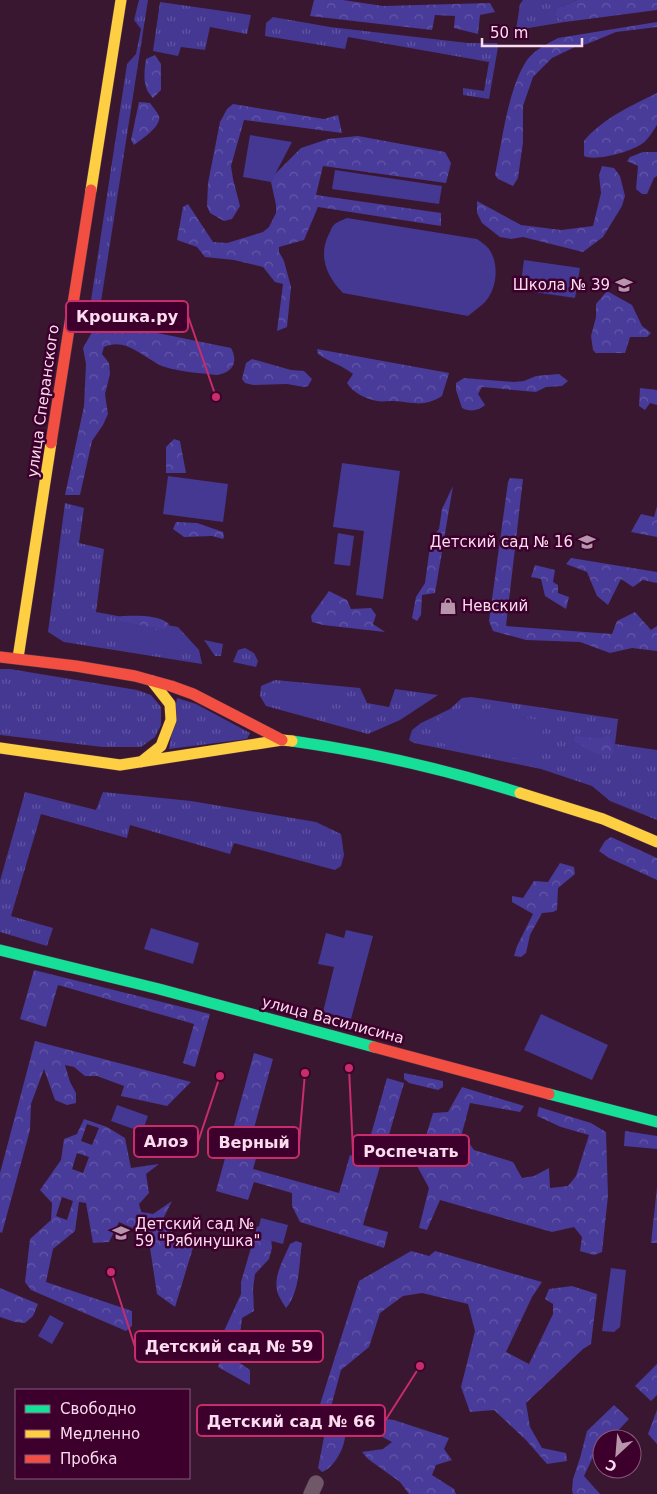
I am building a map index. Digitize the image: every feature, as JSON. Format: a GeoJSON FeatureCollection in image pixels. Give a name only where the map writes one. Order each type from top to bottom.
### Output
{"type":"FeatureCollection","features":[{"type":"Feature","properties":{"kind":"street","name":"улица Сперанского"},"geometry":{"type":"LineString","coordinates":[[18,658],[121,0]]}},
{"type":"Feature","properties":{"kind":"street"},"geometry":{"type":"LineString","coordinates":[[0,657],[76,666],[171,686],[192,694],[282,740]]}},
{"type":"Feature","properties":{"kind":"street"},"geometry":{"type":"LineString","coordinates":[[141,762],[162,746],[171,720],[170,704],[152,681]]}},
{"type":"Feature","properties":{"kind":"street"},"geometry":{"type":"LineString","coordinates":[[0,749],[120,764],[282,740],[339,748],[479,780],[603,819],[657,842]]}},
{"type":"Feature","properties":{"kind":"street","name":"улица Василисина"},"geometry":{"type":"LineString","coordinates":[[0,950],[159,989],[657,1122]]}},
{"type":"Feature","properties":{"kind":"green space"},"geometry":{"type":"Polygon","coordinates":[[[139,0],[148,0],[100,308],[90,307],[127,64],[136,54],[141,29],[134,20],[139,0]]]}},
{"type":"Feature","properties":{"kind":"green space"},"geometry":{"type":"Polygon","coordinates":[[[314,0],[343,0],[383,6],[490,3],[495,12],[480,15],[478,34],[454,28],[455,16],[435,15],[432,30],[310,16],[314,0]]]}},
{"type":"Feature","properties":{"kind":"green space"},"geometry":{"type":"Polygon","coordinates":[[[523,0],[577,0],[560,7],[556,16],[565,22],[516,30],[520,4],[523,0]]]}},
{"type":"Feature","properties":{"kind":"green space"},"geometry":{"type":"Polygon","coordinates":[[[577,0],[657,0],[657,10],[565,22],[556,16],[556,11],[560,7],[577,0]]]}},
{"type":"Feature","properties":{"kind":"green space"},"geometry":{"type":"Polygon","coordinates":[[[160,2],[251,15],[247,34],[210,27],[205,50],[181,47],[178,56],[153,51],[160,2]]]}},
{"type":"Feature","properties":{"kind":"green space"},"geometry":{"type":"Polygon","coordinates":[[[273,17],[330,27],[468,43],[497,43],[498,47],[489,99],[463,95],[463,88],[484,91],[489,62],[348,37],[345,49],[265,36],[266,23],[273,17]]]}},
{"type":"Feature","properties":{"kind":"green space"},"geometry":{"type":"Polygon","coordinates":[[[657,22],[657,27],[616,32],[577,46],[552,58],[533,77],[523,106],[523,142],[518,178],[513,186],[498,179],[495,175],[510,100],[520,72],[533,53],[558,38],[657,22]]]}},
{"type":"Feature","properties":{"kind":"green space"},"geometry":{"type":"Polygon","coordinates":[[[155,55],[161,64],[161,90],[153,98],[145,85],[144,75],[146,59],[155,55]]]}},
{"type":"Feature","properties":{"kind":"green space"},"geometry":{"type":"Polygon","coordinates":[[[657,93],[657,125],[644,142],[614,155],[597,158],[584,156],[584,141],[600,126],[618,113],[657,93]]]}},
{"type":"Feature","properties":{"kind":"green space"},"geometry":{"type":"Polygon","coordinates":[[[139,102],[150,103],[159,116],[159,120],[150,132],[134,145],[131,140],[139,102]]]}},
{"type":"Feature","properties":{"kind":"green space"},"geometry":{"type":"Polygon","coordinates":[[[233,104],[324,119],[338,115],[342,133],[244,120],[231,166],[240,206],[232,219],[224,221],[210,213],[207,206],[208,183],[220,122],[227,109],[233,104]]]}},
{"type":"Feature","properties":{"kind":"green space"},"geometry":{"type":"Polygon","coordinates":[[[250,135],[292,142],[271,182],[243,177],[250,135]]]}},
{"type":"Feature","properties":{"kind":"green space"},"geometry":{"type":"Polygon","coordinates":[[[358,136],[445,152],[451,163],[446,183],[323,166],[316,195],[441,213],[441,226],[318,207],[304,240],[279,247],[291,287],[287,327],[277,331],[283,284],[275,282],[263,267],[234,260],[205,257],[197,247],[177,240],[183,207],[188,204],[213,242],[227,243],[263,232],[269,227],[276,213],[271,182],[274,175],[301,148],[328,139],[358,136]]]}},
{"type":"Feature","properties":{"kind":"green space"},"geometry":{"type":"Polygon","coordinates":[[[643,152],[657,152],[657,176],[654,178],[647,194],[642,194],[636,189],[638,166],[627,161],[630,157],[643,152]]]}},
{"type":"Feature","properties":{"kind":"green space"},"geometry":{"type":"Polygon","coordinates":[[[602,166],[614,168],[620,176],[625,196],[622,206],[603,237],[583,252],[523,237],[511,239],[500,237],[482,223],[477,213],[477,201],[521,225],[561,230],[593,226],[601,193],[599,175],[602,166]]]}},
{"type":"Feature","properties":{"kind":"green space"},"geometry":{"type":"Polygon","coordinates":[[[335,170],[442,186],[439,204],[332,189],[335,170]]]}},
{"type":"Feature","properties":{"kind":"green space"},"geometry":{"type":"Polygon","coordinates":[[[347,218],[477,239],[489,249],[495,263],[494,285],[488,299],[468,316],[343,293],[329,274],[324,260],[324,252],[332,227],[347,218]]]}},
{"type":"Feature","properties":{"kind":"green space"},"geometry":{"type":"Polygon","coordinates":[[[524,260],[580,268],[575,298],[520,290],[524,260]]]}},
{"type":"Feature","properties":{"kind":"green space"},"geometry":{"type":"Polygon","coordinates":[[[607,291],[632,305],[642,326],[651,333],[647,337],[630,337],[625,353],[596,353],[593,350],[591,336],[596,317],[596,304],[607,291]]]}},
{"type":"Feature","properties":{"kind":"green space"},"geometry":{"type":"Polygon","coordinates":[[[96,325],[133,328],[231,348],[234,363],[230,370],[222,374],[190,372],[165,367],[136,350],[120,344],[104,347],[102,354],[109,363],[110,374],[105,394],[108,414],[92,441],[80,495],[65,495],[84,406],[86,364],[83,348],[96,325]]]}},
{"type":"Feature","properties":{"kind":"green space"},"geometry":{"type":"Polygon","coordinates":[[[317,349],[449,373],[442,396],[435,400],[424,403],[377,401],[356,393],[347,383],[353,374],[318,354],[317,349]]]}},
{"type":"Feature","properties":{"kind":"green space"},"geometry":{"type":"Polygon","coordinates":[[[252,359],[291,370],[304,371],[312,379],[308,386],[304,387],[287,384],[253,385],[245,383],[242,379],[246,363],[252,359]]]}},
{"type":"Feature","properties":{"kind":"green space"},"geometry":{"type":"Polygon","coordinates":[[[559,374],[568,381],[562,386],[546,387],[536,392],[482,387],[478,394],[485,405],[480,409],[474,410],[462,408],[456,390],[456,383],[464,378],[514,382],[524,381],[536,376],[559,374]]]}},
{"type":"Feature","properties":{"kind":"green space"},"geometry":{"type":"Polygon","coordinates":[[[640,388],[657,390],[657,405],[650,403],[645,410],[639,406],[640,388]]]}},
{"type":"Feature","properties":{"kind":"green space"},"geometry":{"type":"Polygon","coordinates":[[[174,439],[180,441],[186,473],[166,473],[166,447],[174,439]]]}},
{"type":"Feature","properties":{"kind":"green space"},"geometry":{"type":"Polygon","coordinates":[[[342,463],[400,471],[383,599],[356,595],[364,531],[333,527],[342,463]]]}},
{"type":"Feature","properties":{"kind":"green space"},"geometry":{"type":"Polygon","coordinates":[[[168,476],[228,484],[223,522],[163,514],[168,476]]]}},
{"type":"Feature","properties":{"kind":"green space"},"geometry":{"type":"Polygon","coordinates":[[[510,478],[523,479],[506,626],[612,634],[617,621],[635,612],[651,630],[657,626],[657,651],[632,648],[610,653],[580,642],[526,640],[493,631],[489,621],[510,478]]]}},
{"type":"Feature","properties":{"kind":"green space"},"geometry":{"type":"Polygon","coordinates":[[[453,486],[435,593],[422,595],[421,615],[417,621],[412,618],[416,597],[425,583],[431,539],[439,529],[442,509],[453,486]]]}},
{"type":"Feature","properties":{"kind":"green space"},"geometry":{"type":"Polygon","coordinates":[[[65,503],[84,508],[79,543],[104,549],[96,612],[178,627],[199,650],[202,664],[64,642],[48,632],[65,503]]]}},
{"type":"Feature","properties":{"kind":"green space"},"geometry":{"type":"Polygon","coordinates":[[[657,506],[657,537],[631,532],[641,514],[654,517],[657,506]]]}},
{"type":"Feature","properties":{"kind":"green space"},"geometry":{"type":"Polygon","coordinates":[[[176,522],[197,523],[223,532],[224,537],[223,539],[212,536],[184,537],[173,529],[176,522]]]}},
{"type":"Feature","properties":{"kind":"green space"},"geometry":{"type":"Polygon","coordinates":[[[338,533],[354,536],[350,566],[334,564],[338,533]]]}},
{"type":"Feature","properties":{"kind":"green space"},"geometry":{"type":"Polygon","coordinates":[[[571,558],[657,572],[657,583],[643,580],[633,587],[621,579],[608,605],[597,596],[587,572],[566,564],[571,558]]]}},
{"type":"Feature","properties":{"kind":"green space"},"geometry":{"type":"Polygon","coordinates":[[[535,565],[555,570],[553,582],[558,585],[558,593],[569,597],[566,609],[545,596],[541,579],[531,577],[535,565]]]}},
{"type":"Feature","properties":{"kind":"green space"},"geometry":{"type":"Polygon","coordinates":[[[329,591],[347,600],[351,609],[371,608],[376,615],[373,624],[385,632],[312,622],[311,616],[329,591]]]}},
{"type":"Feature","properties":{"kind":"green space"},"geometry":{"type":"Polygon","coordinates":[[[122,616],[153,617],[169,624],[163,629],[119,621],[118,618],[122,616]]]}},
{"type":"Feature","properties":{"kind":"green space"},"geometry":{"type":"Polygon","coordinates":[[[122,625],[179,633],[176,654],[119,646],[122,625]]]}},
{"type":"Feature","properties":{"kind":"green space"},"geometry":{"type":"Polygon","coordinates":[[[204,640],[223,644],[221,656],[215,656],[204,640]]]}},
{"type":"Feature","properties":{"kind":"green space"},"geometry":{"type":"Polygon","coordinates":[[[245,648],[254,653],[258,661],[256,667],[233,662],[238,650],[245,648]]]}},
{"type":"Feature","properties":{"kind":"green space"},"geometry":{"type":"Polygon","coordinates":[[[0,669],[10,669],[137,690],[151,695],[161,707],[161,725],[155,737],[141,747],[103,747],[0,735],[0,669]]]}},
{"type":"Feature","properties":{"kind":"green space"},"geometry":{"type":"Polygon","coordinates":[[[275,680],[360,688],[367,703],[389,707],[395,689],[438,695],[400,720],[368,734],[266,706],[260,696],[261,686],[275,680]]]}},
{"type":"Feature","properties":{"kind":"green space"},"geometry":{"type":"Polygon","coordinates":[[[274,683],[330,692],[327,714],[271,705],[274,683]]]}},
{"type":"Feature","properties":{"kind":"green space"},"geometry":{"type":"Polygon","coordinates":[[[471,697],[618,719],[615,744],[657,750],[657,820],[610,801],[592,786],[541,769],[414,743],[409,740],[412,730],[421,723],[450,709],[462,698],[471,697]]]}},
{"type":"Feature","properties":{"kind":"green space"},"geometry":{"type":"Polygon","coordinates":[[[177,698],[196,704],[250,733],[247,739],[169,749],[177,698]]]}},
{"type":"Feature","properties":{"kind":"green space"},"geometry":{"type":"Polygon","coordinates":[[[468,708],[544,721],[538,763],[436,742],[439,718],[468,708]]]}},
{"type":"Feature","properties":{"kind":"green space"},"geometry":{"type":"Polygon","coordinates":[[[609,735],[614,751],[610,755],[596,754],[574,741],[575,736],[600,739],[609,735]]]}},
{"type":"Feature","properties":{"kind":"green space"},"geometry":{"type":"Polygon","coordinates":[[[25,792],[96,810],[103,792],[191,801],[316,822],[341,834],[344,855],[341,866],[335,870],[234,843],[230,854],[130,825],[127,838],[41,814],[11,916],[53,928],[47,946],[0,932],[0,881],[25,792]]]}},
{"type":"Feature","properties":{"kind":"green space"},"geometry":{"type":"Polygon","coordinates":[[[611,837],[657,858],[657,880],[609,858],[599,851],[605,841],[611,837]]]}},
{"type":"Feature","properties":{"kind":"green space"},"geometry":{"type":"Polygon","coordinates":[[[560,863],[574,867],[575,874],[558,888],[557,910],[542,913],[530,935],[526,953],[521,957],[514,956],[533,914],[512,902],[512,896],[523,898],[534,881],[548,882],[560,863]]]}},
{"type":"Feature","properties":{"kind":"green space"},"geometry":{"type":"Polygon","coordinates":[[[151,928],[199,943],[193,964],[144,949],[151,928]]]}},
{"type":"Feature","properties":{"kind":"green space"},"geometry":{"type":"Polygon","coordinates":[[[346,930],[373,936],[351,1019],[323,1012],[334,967],[318,964],[326,933],[344,938],[346,930]]]}},
{"type":"Feature","properties":{"kind":"green space"},"geometry":{"type":"Polygon","coordinates":[[[34,970],[210,1014],[195,1067],[183,1063],[194,1024],[58,985],[46,1027],[20,1019],[34,970]]]}},
{"type":"Feature","properties":{"kind":"green space"},"geometry":{"type":"Polygon","coordinates":[[[541,1014],[608,1045],[592,1080],[524,1050],[541,1014]]]}},
{"type":"Feature","properties":{"kind":"green space"},"geometry":{"type":"Polygon","coordinates":[[[35,1041],[191,1082],[167,1106],[121,1096],[124,1086],[97,1076],[85,1076],[74,1067],[65,1065],[70,1082],[76,1093],[76,1103],[67,1105],[55,1100],[44,1069],[31,1104],[30,1130],[2,1233],[0,1232],[0,1173],[35,1041]]]}},
{"type":"Feature","properties":{"kind":"green space"},"geometry":{"type":"Polygon","coordinates":[[[254,1053],[273,1059],[254,1128],[264,1131],[253,1169],[339,1193],[350,1155],[364,1159],[387,1078],[404,1083],[363,1225],[388,1232],[384,1248],[300,1222],[292,1206],[292,1193],[254,1182],[248,1200],[216,1191],[254,1053]]]}},
{"type":"Feature","properties":{"kind":"green space"},"geometry":{"type":"Polygon","coordinates":[[[404,1073],[443,1081],[443,1087],[438,1090],[409,1083],[404,1079],[404,1073]]]}},
{"type":"Feature","properties":{"kind":"green space"},"geometry":{"type":"Polygon","coordinates":[[[462,1087],[524,1106],[520,1112],[470,1103],[462,1133],[474,1150],[513,1162],[522,1178],[534,1176],[549,1168],[550,1188],[568,1186],[576,1176],[589,1135],[561,1127],[537,1116],[539,1107],[591,1123],[606,1132],[608,1196],[602,1252],[594,1255],[580,1251],[582,1237],[574,1227],[552,1232],[440,1200],[427,1230],[419,1228],[429,1188],[417,1166],[433,1113],[448,1112],[462,1087]]]}},
{"type":"Feature","properties":{"kind":"green space"},"geometry":{"type":"Polygon","coordinates":[[[117,1105],[148,1116],[142,1132],[111,1121],[117,1105]]]}},
{"type":"Feature","properties":{"kind":"green space"},"geometry":{"type":"Polygon","coordinates":[[[84,1119],[107,1127],[125,1138],[131,1168],[159,1164],[146,1174],[149,1193],[139,1204],[141,1212],[153,1214],[172,1201],[163,1219],[175,1236],[195,1241],[175,1307],[157,1294],[148,1235],[119,1222],[109,1242],[93,1243],[86,1203],[79,1202],[75,1231],[53,1249],[46,1282],[132,1311],[132,1326],[126,1331],[31,1290],[25,1282],[30,1239],[51,1220],[52,1203],[40,1190],[61,1160],[64,1139],[77,1134],[84,1119]],[[87,1124],[81,1141],[92,1145],[99,1128],[87,1124]],[[77,1153],[72,1169],[83,1173],[89,1157],[77,1153]],[[62,1197],[56,1216],[67,1220],[73,1201],[62,1197]]]}},
{"type":"Feature","properties":{"kind":"green space"},"geometry":{"type":"Polygon","coordinates":[[[625,1131],[657,1136],[657,1149],[624,1146],[625,1131]]]}},
{"type":"Feature","properties":{"kind":"green space"},"geometry":{"type":"Polygon","coordinates":[[[657,1187],[657,1243],[651,1243],[657,1187]]]}},
{"type":"Feature","properties":{"kind":"green space"},"geometry":{"type":"Polygon","coordinates":[[[261,1218],[288,1225],[283,1244],[256,1237],[261,1218]]]}},
{"type":"Feature","properties":{"kind":"green space"},"geometry":{"type":"Polygon","coordinates":[[[263,1225],[270,1228],[272,1248],[269,1259],[255,1274],[253,1289],[254,1311],[242,1318],[239,1344],[235,1349],[237,1361],[250,1370],[250,1385],[218,1367],[226,1345],[224,1331],[241,1294],[241,1282],[257,1227],[263,1225]]]}},
{"type":"Feature","properties":{"kind":"green space"},"geometry":{"type":"Polygon","coordinates":[[[296,1241],[302,1243],[298,1277],[291,1302],[286,1308],[278,1294],[276,1281],[279,1268],[290,1244],[296,1241]]]}},
{"type":"Feature","properties":{"kind":"green space"},"geometry":{"type":"Polygon","coordinates":[[[411,1251],[429,1256],[435,1251],[542,1282],[532,1297],[506,1352],[529,1364],[553,1314],[553,1304],[545,1299],[549,1289],[572,1286],[597,1294],[591,1344],[583,1349],[526,1403],[530,1427],[542,1448],[566,1453],[567,1461],[547,1464],[526,1440],[494,1410],[470,1412],[461,1387],[475,1331],[468,1304],[422,1293],[403,1296],[380,1313],[369,1347],[341,1370],[329,1414],[316,1417],[359,1281],[411,1251]]]}},
{"type":"Feature","properties":{"kind":"green space"},"geometry":{"type":"Polygon","coordinates":[[[611,1268],[626,1270],[620,1327],[614,1332],[602,1331],[611,1268]]]}},
{"type":"Feature","properties":{"kind":"green space"},"geometry":{"type":"Polygon","coordinates":[[[0,1288],[38,1304],[33,1316],[25,1323],[0,1317],[0,1288]]]}},
{"type":"Feature","properties":{"kind":"green space"},"geometry":{"type":"Polygon","coordinates":[[[50,1315],[64,1323],[52,1344],[38,1336],[50,1315]]]}},
{"type":"Feature","properties":{"kind":"green space"},"geometry":{"type":"Polygon","coordinates":[[[657,1364],[657,1395],[651,1401],[635,1386],[657,1364]]]}},
{"type":"Feature","properties":{"kind":"green space"},"geometry":{"type":"Polygon","coordinates":[[[614,1405],[629,1419],[620,1429],[592,1429],[592,1459],[584,1476],[600,1494],[573,1494],[573,1479],[587,1431],[614,1405]]]}},
{"type":"Feature","properties":{"kind":"green space"},"geometry":{"type":"Polygon","coordinates":[[[657,1410],[657,1444],[648,1434],[657,1410]]]}},
{"type":"Feature","properties":{"kind":"green space"},"geometry":{"type":"Polygon","coordinates":[[[380,1418],[394,1420],[449,1438],[444,1449],[452,1460],[436,1465],[432,1475],[454,1489],[456,1494],[409,1494],[400,1482],[368,1459],[362,1452],[383,1449],[392,1442],[375,1433],[369,1424],[371,1420],[380,1418]]]}},
{"type":"Feature","properties":{"kind":"green space"},"geometry":{"type":"Polygon","coordinates":[[[323,1420],[345,1431],[345,1436],[342,1449],[336,1461],[327,1470],[322,1472],[318,1468],[324,1437],[315,1428],[323,1420]]]}},
{"type":"Feature","properties":{"kind":"traffic: fast"},"geometry":{"type":"LineString","coordinates":[[292,741],[350,750],[407,762],[464,776],[520,793]]}},
{"type":"Feature","properties":{"kind":"traffic: fast"},"geometry":{"type":"LineString","coordinates":[[0,950],[159,989],[374,1047]]}},
{"type":"Feature","properties":{"kind":"traffic: fast"},"geometry":{"type":"LineString","coordinates":[[549,1094],[657,1122]]}},
{"type":"Feature","properties":{"kind":"traffic: slow"},"geometry":{"type":"LineString","coordinates":[[91,190],[121,0]]}},
{"type":"Feature","properties":{"kind":"traffic: slow"},"geometry":{"type":"LineString","coordinates":[[18,658],[51,443]]}},
{"type":"Feature","properties":{"kind":"traffic: slow"},"geometry":{"type":"LineString","coordinates":[[141,762],[161,746],[171,720],[170,704],[152,681]]}},
{"type":"Feature","properties":{"kind":"traffic: slow"},"geometry":{"type":"LineString","coordinates":[[0,748],[120,765],[282,740],[292,741]]}},
{"type":"Feature","properties":{"kind":"traffic: slow"},"geometry":{"type":"LineString","coordinates":[[520,793],[603,819],[657,842]]}},
{"type":"Feature","properties":{"kind":"traffic: jam"},"geometry":{"type":"LineString","coordinates":[[51,443],[91,190]]}},
{"type":"Feature","properties":{"kind":"traffic: jam"},"geometry":{"type":"LineString","coordinates":[[0,657],[76,666],[135,676],[171,686],[193,694],[282,740]]}},
{"type":"Feature","properties":{"kind":"traffic: jam"},"geometry":{"type":"LineString","coordinates":[[374,1047],[549,1094]]}},
{"type":"Feature","properties":{"kind":"place","name":"Школа № 39"},"geometry":{"type":"Point","coordinates":[624,285]}},
{"type":"Feature","properties":{"kind":"place","name":"Крошка.ру"},"geometry":{"type":"Point","coordinates":[216,397]}},
{"type":"Feature","properties":{"kind":"place","name":"Детский сад № 16"},"geometry":{"type":"Point","coordinates":[587,542]}},
{"type":"Feature","properties":{"kind":"place","name":"Невский"},"geometry":{"type":"Point","coordinates":[448,606]}},
{"type":"Feature","properties":{"kind":"place","name":"Роспечать"},"geometry":{"type":"Point","coordinates":[349,1068]}},
{"type":"Feature","properties":{"kind":"place","name":"Верный"},"geometry":{"type":"Point","coordinates":[305,1073]}},
{"type":"Feature","properties":{"kind":"place","name":"Алоэ"},"geometry":{"type":"Point","coordinates":[220,1076]}},
{"type":"Feature","properties":{"kind":"place","name":"Детский сад № 59 \"Рябинушка\""},"geometry":{"type":"Point","coordinates":[121,1233]}},
{"type":"Feature","properties":{"kind":"place","name":"Детский сад № 59"},"geometry":{"type":"Point","coordinates":[111,1272]}},
{"type":"Feature","properties":{"kind":"place","name":"Детский сад № 66"},"geometry":{"type":"Point","coordinates":[420,1366]}}]}
